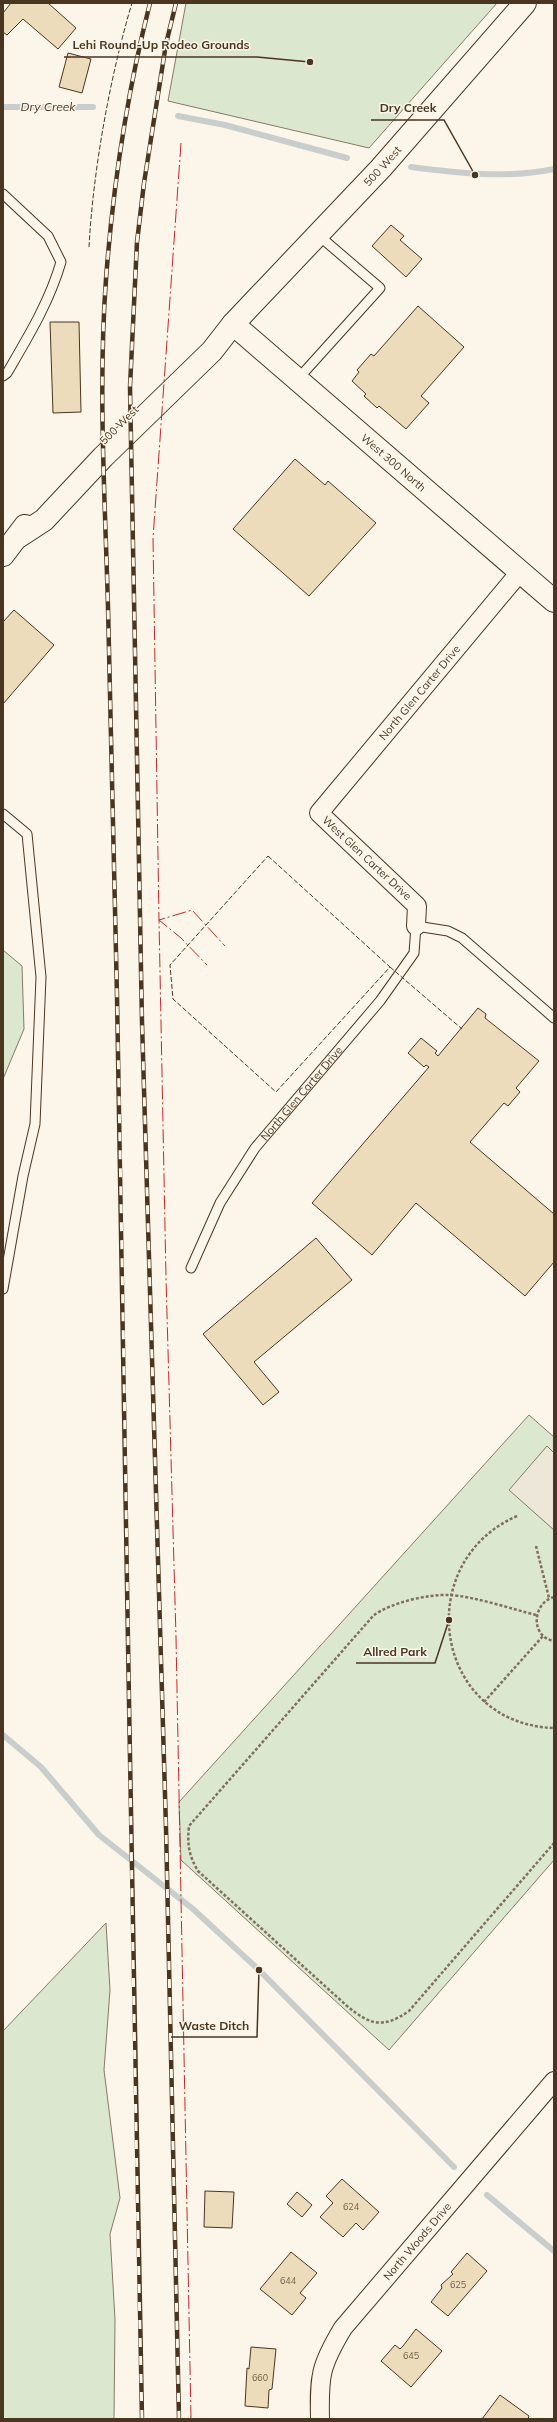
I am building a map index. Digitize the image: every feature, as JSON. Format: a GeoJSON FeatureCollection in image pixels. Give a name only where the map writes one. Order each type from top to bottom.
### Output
{"type":"FeatureCollection","features":[{"type":"Feature","properties":{"kind":"main road","name":"500 West"},"geometry":{"type":"LineString","coordinates":[[3,554],[18,538],[44,520],[103,457],[212,351],[233,324],[381,168],[525,3]]}},
{"type":"Feature","properties":{"kind":"main road","name":"West 300 North"},"geometry":{"type":"LineString","coordinates":[[233,324],[554,601]]}},
{"type":"Feature","properties":{"kind":"street","name":"North Glen Carter Drive"},"geometry":{"type":"LineString","coordinates":[[319,813],[520,572]]}},
{"type":"Feature","properties":{"kind":"street","name":"West Glen Carter Drive"},"geometry":{"type":"LineString","coordinates":[[319,813],[417,906],[416,926]]}},
{"type":"Feature","properties":{"kind":"street","name":"North Woods Drive"},"geometry":{"type":"LineString","coordinates":[[320,2419],[320,2387],[322,2367],[343,2328],[554,2081]]}},
{"type":"Feature","properties":{"kind":"lane"},"geometry":{"type":"LineString","coordinates":[[3,194],[48,236],[61,262],[54,286],[41,316],[7,373],[3,376]]}},
{"type":"Feature","properties":{"kind":"lane"},"geometry":{"type":"LineString","coordinates":[[297,380],[380,288],[317,234]]}},
{"type":"Feature","properties":{"kind":"lane"},"geometry":{"type":"LineString","coordinates":[[3,814],[27,834],[41,978],[36,1124],[23,1176],[3,1289]]}},
{"type":"Feature","properties":{"kind":"lane"},"geometry":{"type":"LineString","coordinates":[[416,926],[448,931],[462,938],[554,1018]]}},
{"type":"Feature","properties":{"kind":"lane","name":"North Glen Carter Drive"},"geometry":{"type":"LineString","coordinates":[[191,1268],[220,1203],[255,1148],[380,1001],[414,953],[416,926]]}},
{"type":"Feature","properties":{"kind":"path"},"geometry":{"type":"LineString","coordinates":[[517,1516],[503,1522],[475,1547],[458,1572],[451,1595],[447,1621],[451,1647],[462,1675],[484,1702],[502,1716],[538,1728],[554,1728]]}},
{"type":"Feature","properties":{"kind":"path"},"geometry":{"type":"LineString","coordinates":[[536,1546],[549,1598]]}},
{"type":"Feature","properties":{"kind":"path"},"geometry":{"type":"LineString","coordinates":[[536,1615],[451,1595],[397,1604],[382,1609],[373,1616],[189,1826],[188,1840],[190,1857],[198,1871],[347,2006],[364,2020],[378,2022],[395,2020],[409,2011],[554,1843]]}},
{"type":"Feature","properties":{"kind":"path"},"geometry":{"type":"LineString","coordinates":[[554,1597],[549,1598],[539,1608],[536,1615],[536,1623],[543,1636],[554,1641]]}},
{"type":"Feature","properties":{"kind":"path"},"geometry":{"type":"LineString","coordinates":[[484,1702],[543,1636]]}},
{"type":"Feature","properties":{"kind":"green space"},"geometry":{"type":"Polygon","coordinates":[[[186,3],[497,3],[369,148],[168,101],[186,3]]]}},
{"type":"Feature","properties":{"kind":"green space"},"geometry":{"type":"Polygon","coordinates":[[[3,950],[22,966],[24,1029],[3,1079],[3,950]]]}},
{"type":"Feature","properties":{"kind":"green space"},"geometry":{"type":"Polygon","coordinates":[[[529,1415],[554,1437],[554,1860],[389,2050],[181,1860],[179,1802],[529,1415]]]}},
{"type":"Feature","properties":{"kind":"green space"},"geometry":{"type":"Polygon","coordinates":[[[106,1923],[110,1990],[104,2070],[120,2198],[110,2234],[115,2319],[114,2419],[3,2419],[3,2031],[106,1923]]]}},
{"type":"Feature","properties":{"kind":"shaded area"},"geometry":{"type":"Polygon","coordinates":[[[547,1446],[554,1453],[554,1530],[509,1490],[547,1446]]]}},
{"type":"Feature","properties":{"kind":"building"},"geometry":{"type":"Polygon","coordinates":[[[11,3],[48,3],[76,28],[58,49],[23,19],[7,35],[3,32],[3,13],[11,3]]]}},
{"type":"Feature","properties":{"kind":"building"},"geometry":{"type":"Polygon","coordinates":[[[68,53],[91,59],[82,93],[59,87],[68,53]]]}},
{"type":"Feature","properties":{"kind":"building"},"geometry":{"type":"Polygon","coordinates":[[[391,225],[404,236],[400,240],[422,259],[406,277],[372,246],[391,225]]]}},
{"type":"Feature","properties":{"kind":"building"},"geometry":{"type":"Polygon","coordinates":[[[418,306],[464,347],[421,396],[429,403],[406,429],[379,406],[377,408],[364,396],[366,394],[352,381],[359,372],[357,370],[371,354],[374,356],[418,306]]]}},
{"type":"Feature","properties":{"kind":"building"},"geometry":{"type":"Polygon","coordinates":[[[50,322],[79,322],[81,412],[53,413],[50,322]]]}},
{"type":"Feature","properties":{"kind":"building"},"geometry":{"type":"Polygon","coordinates":[[[295,459],[325,485],[328,481],[376,523],[309,596],[233,529],[295,459]]]}},
{"type":"Feature","properties":{"kind":"building"},"geometry":{"type":"Polygon","coordinates":[[[14,610],[54,645],[3,704],[3,622],[14,610]]]}},
{"type":"Feature","properties":{"kind":"building"},"geometry":{"type":"Polygon","coordinates":[[[478,1008],[486,1014],[485,1018],[539,1061],[516,1088],[520,1092],[508,1106],[504,1103],[470,1142],[554,1214],[554,1262],[525,1296],[416,1203],[372,1255],[312,1203],[429,1067],[426,1065],[424,1067],[408,1053],[421,1038],[437,1051],[435,1053],[438,1056],[478,1008]]]}},
{"type":"Feature","properties":{"kind":"building"},"geometry":{"type":"Polygon","coordinates":[[[316,1238],[352,1280],[254,1362],[279,1392],[263,1405],[203,1334],[316,1238]]]}},
{"type":"Feature","properties":{"kind":"building"},"geometry":{"type":"Polygon","coordinates":[[[342,2179],[379,2212],[363,2230],[356,2223],[343,2237],[320,2217],[333,2203],[326,2196],[342,2179]]]}},
{"type":"Feature","properties":{"kind":"building"},"geometry":{"type":"Polygon","coordinates":[[[205,2191],[234,2192],[232,2228],[204,2227],[205,2191]]]}},
{"type":"Feature","properties":{"kind":"building"},"geometry":{"type":"Polygon","coordinates":[[[297,2192],[312,2205],[302,2217],[287,2204],[297,2192]]]}},
{"type":"Feature","properties":{"kind":"building"},"geometry":{"type":"Polygon","coordinates":[[[291,2252],[317,2273],[300,2293],[306,2298],[292,2315],[260,2289],[291,2252]]]}},
{"type":"Feature","properties":{"kind":"building"},"geometry":{"type":"Polygon","coordinates":[[[467,2253],[487,2271],[448,2316],[431,2302],[442,2288],[441,2285],[453,2274],[451,2272],[467,2253]]]}},
{"type":"Feature","properties":{"kind":"building"},"geometry":{"type":"Polygon","coordinates":[[[416,2329],[442,2351],[411,2387],[381,2361],[395,2345],[400,2349],[416,2329]]]}},
{"type":"Feature","properties":{"kind":"building"},"geometry":{"type":"Polygon","coordinates":[[[251,2347],[276,2349],[272,2389],[269,2390],[268,2408],[245,2406],[247,2368],[249,2369],[251,2347]]]}},
{"type":"Feature","properties":{"kind":"building"},"geometry":{"type":"Polygon","coordinates":[[[500,2395],[529,2416],[528,2419],[482,2419],[500,2395]]]}},
{"type":"Feature","properties":{"kind":"waterway","name":"Dry Creek"},"geometry":{"type":"LineString","coordinates":[[3,107],[93,107]]}},
{"type":"Feature","properties":{"kind":"waterway","name":"Dry Creek"},"geometry":{"type":"LineString","coordinates":[[178,116],[225,125],[347,158]]}},
{"type":"Feature","properties":{"kind":"waterway","name":"Dry Creek"},"geometry":{"type":"LineString","coordinates":[[411,167],[482,174],[518,174],[554,169]]}},
{"type":"Feature","properties":{"kind":"waterway"},"geometry":{"type":"LineString","coordinates":[[3,1735],[41,1767],[99,1835],[193,1909],[259,1970],[454,2167]]}},
{"type":"Feature","properties":{"kind":"waterway"},"geometry":{"type":"LineString","coordinates":[[487,2195],[554,2251]]}},
{"type":"Feature","properties":{"kind":"railway"},"geometry":{"type":"LineString","coordinates":[[142,2419],[117,996],[102,402],[106,279],[117,175],[134,71],[150,3]]}},
{"type":"Feature","properties":{"kind":"railway"},"geometry":{"type":"LineString","coordinates":[[176,3],[166,44],[144,183],[137,242],[130,387],[142,1022],[166,1828],[179,2419]]}},
{"type":"Feature","properties":{"kind":"fence"},"geometry":{"type":"LineString","coordinates":[[89,247],[94,187],[104,124],[117,61],[132,3]]}},
{"type":"Feature","properties":{"kind":"fence"},"geometry":{"type":"LineString","coordinates":[[268,856],[390,967],[276,1092],[173,999],[170,965],[268,856]]}},
{"type":"Feature","properties":{"kind":"fence"},"geometry":{"type":"LineString","coordinates":[[390,967],[462,1029]]}},
{"type":"Feature","properties":{"kind":"power"},"geometry":{"type":"LineString","coordinates":[[181,143],[153,538],[159,920],[192,910],[225,946]]}},
{"type":"Feature","properties":{"kind":"power"},"geometry":{"type":"LineString","coordinates":[[191,2419],[176,1637],[166,1278],[159,920],[181,938],[207,965]]}},
{"type":"Feature","properties":{"kind":"place","name":"Lehi Round-Up Rodeo Grounds"},"geometry":{"type":"Point","coordinates":[310,62]}},
{"type":"Feature","properties":{"kind":"place","name":"Dry Creek"},"geometry":{"type":"Point","coordinates":[475,175]}},
{"type":"Feature","properties":{"kind":"place","name":"Allred Park"},"geometry":{"type":"Point","coordinates":[449,1620]}},
{"type":"Feature","properties":{"kind":"place","name":"Waste Ditch"},"geometry":{"type":"Point","coordinates":[259,1970]}}]}
